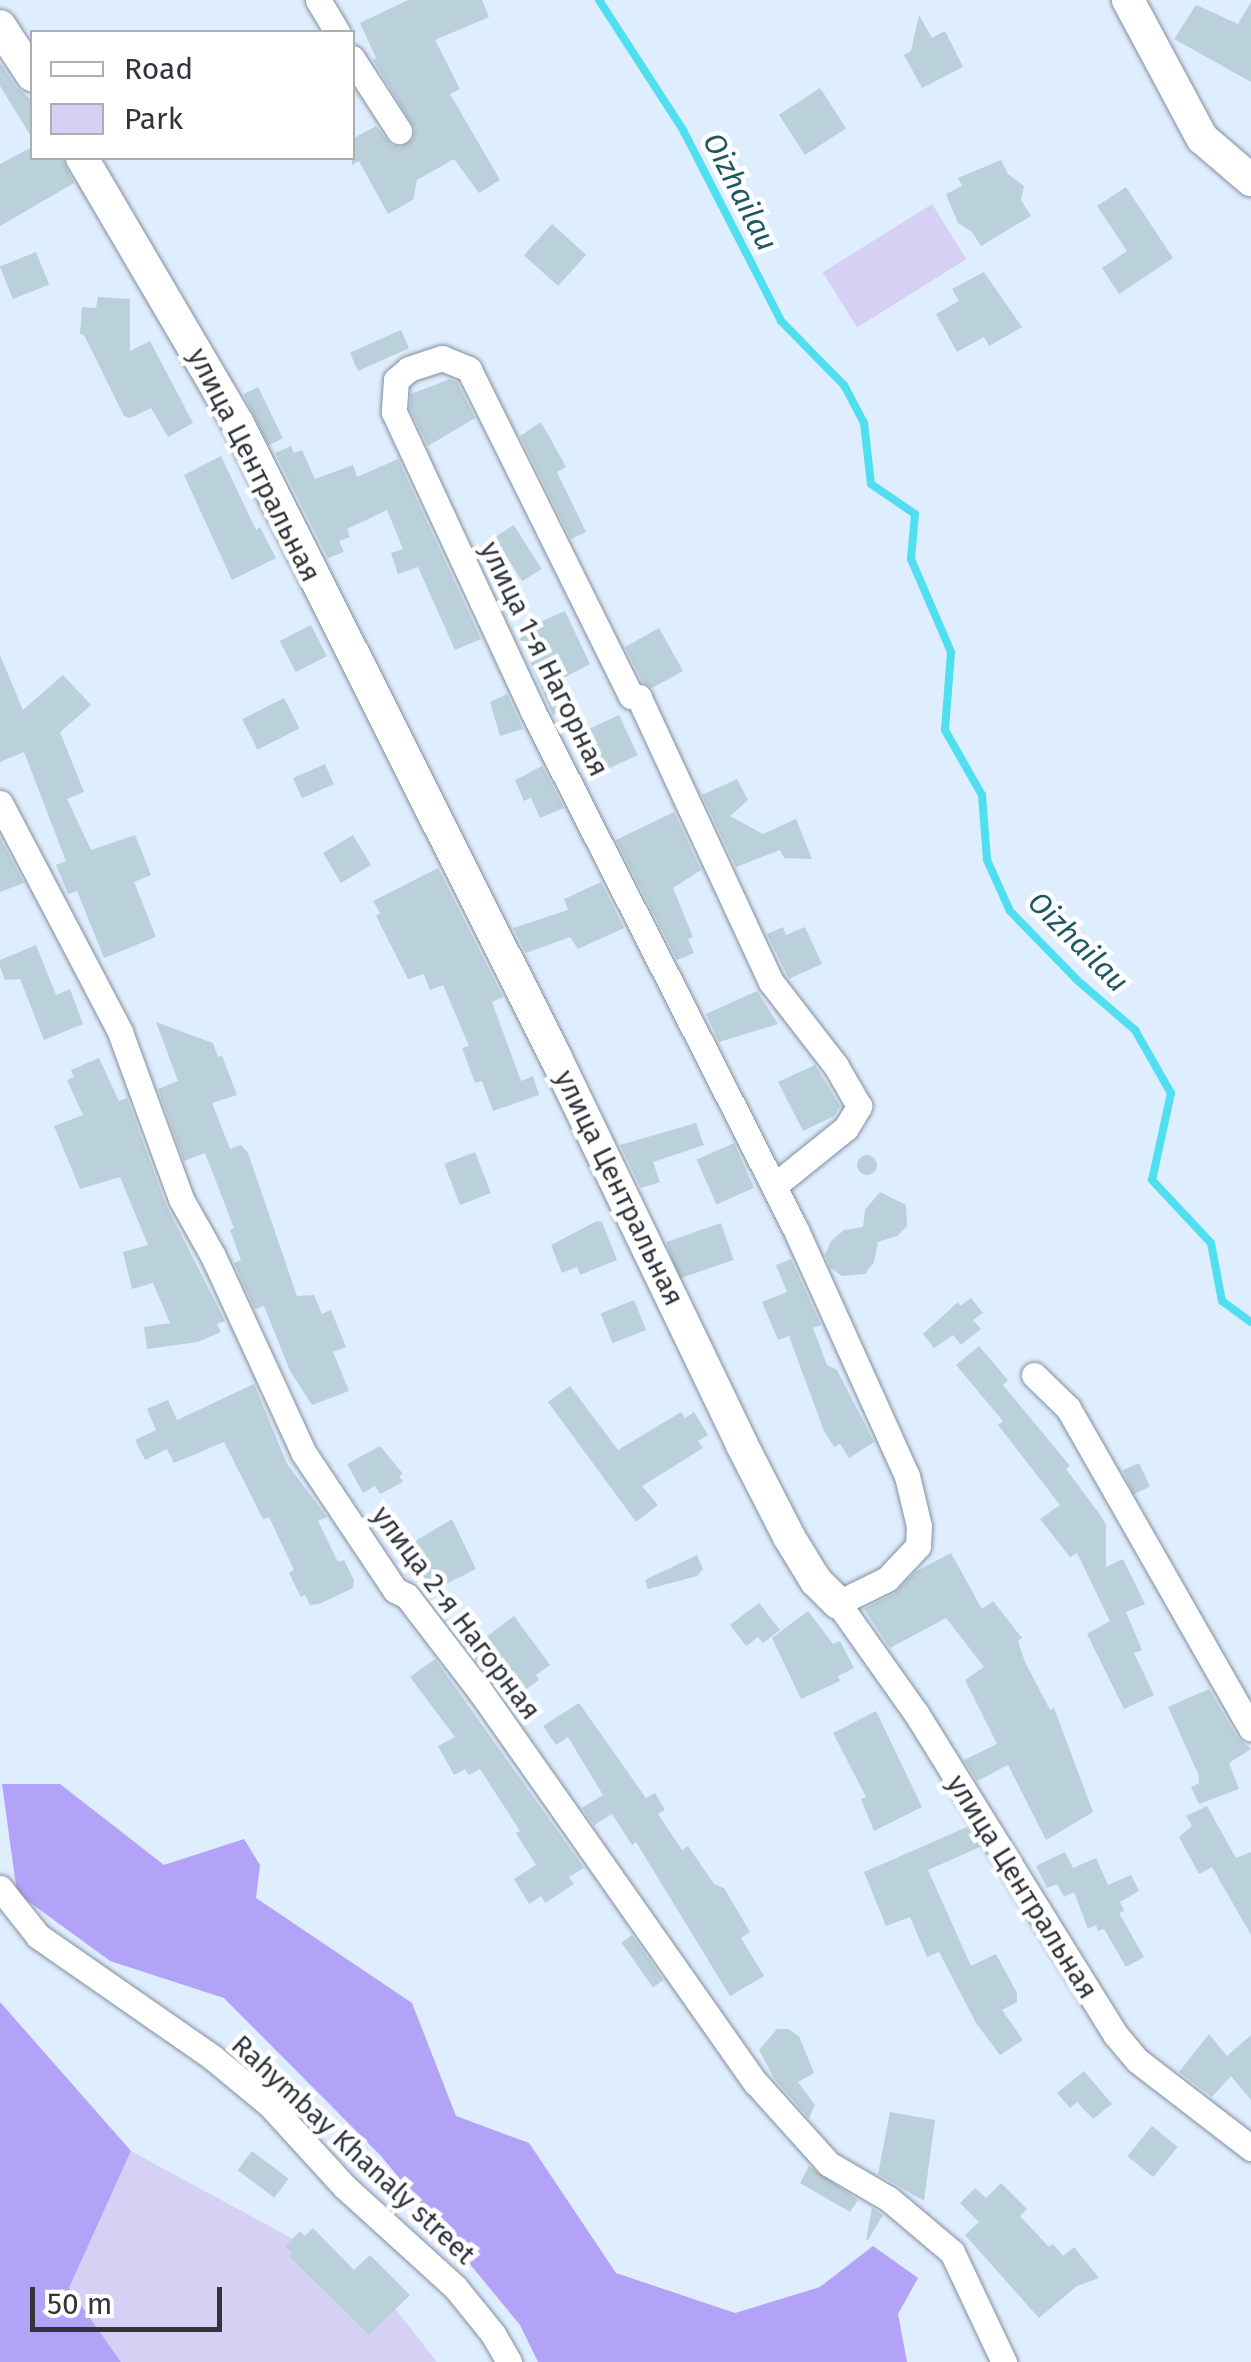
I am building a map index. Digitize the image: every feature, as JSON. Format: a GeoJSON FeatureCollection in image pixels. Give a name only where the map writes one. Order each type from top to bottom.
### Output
{"type":"FeatureCollection","features":[{"type":"Feature","properties":{"kind":"street"},"geometry":{"type":"LineString","coordinates":[[318,0],[336,30]]}},
{"type":"Feature","properties":{"kind":"street"},"geometry":{"type":"LineString","coordinates":[[1128,0],[1202,138],[1251,180]]}},
{"type":"Feature","properties":{"kind":"street"},"geometry":{"type":"LineString","coordinates":[[0,26],[30,72]]}},
{"type":"Feature","properties":{"kind":"street"},"geometry":{"type":"LineString","coordinates":[[355,62],[400,130]]}},
{"type":"Feature","properties":{"kind":"street","name":"улица Центральная"},"geometry":{"type":"LineString","coordinates":[[83,160],[238,424],[556,1058],[757,1474],[816,1581],[838,1603],[916,1712],[1114,2034],[1138,2061],[1251,2148]]}},
{"type":"Feature","properties":{"kind":"street","name":"улица 1-я Нагорная"},"geometry":{"type":"LineString","coordinates":[[774,1186],[846,1128],[859,1106],[760,962],[665,750],[639,697],[632,696],[476,381],[461,364],[442,358],[410,369],[396,380],[394,412],[518,680],[774,1186],[906,1476],[919,1526],[918,1546],[906,1561],[866,1592],[838,1603]]}},
{"type":"Feature","properties":{"kind":"street","name":"улица 2-я Нагорная"},"geometry":{"type":"LineString","coordinates":[[0,803],[120,1032],[181,1199],[213,1256],[304,1452],[394,1590],[407,1596],[480,1690],[756,2084],[829,2164],[888,2199],[952,2252],[1004,2362]]}},
{"type":"Feature","properties":{"kind":"street"},"geometry":{"type":"LineString","coordinates":[[1034,1375],[1068,1408],[1251,1729]]}},
{"type":"Feature","properties":{"kind":"street","name":"Rahymbay Khanaly street"},"geometry":{"type":"LineString","coordinates":[[0,1888],[38,1936],[212,2057],[270,2105],[345,2188],[455,2287],[494,2334],[509,2362]]}},
{"type":"Feature","properties":{"kind":"green space"},"geometry":{"type":"Polygon","coordinates":[[[932,204],[966,259],[857,327],[823,272],[932,204]]]}},
{"type":"Feature","properties":{"kind":"green space"},"geometry":{"type":"Polygon","coordinates":[[[131,2151],[376,2284],[437,2362],[121,2362],[69,2288],[131,2151]]]}},
{"type":"Feature","properties":{"kind":"shaded area"},"geometry":{"type":"Polygon","coordinates":[[[2,1784],[60,1784],[164,1865],[244,1839],[260,1865],[256,1898],[412,2003],[456,2116],[529,2143],[616,2273],[735,2313],[820,2287],[873,2246],[918,2278],[898,2314],[907,2362],[538,2362],[520,2325],[381,2156],[224,1998],[110,1961],[17,1893],[2,1784]]]}},
{"type":"Feature","properties":{"kind":"shaded area"},"geometry":{"type":"Polygon","coordinates":[[[0,2002],[131,2151],[69,2288],[121,2362],[0,2362],[0,2002]]]}},
{"type":"Feature","properties":{"kind":"building"},"geometry":{"type":"Polygon","coordinates":[[[408,0],[482,0],[489,17],[435,40],[460,89],[450,94],[500,180],[479,193],[454,159],[417,180],[413,200],[388,214],[359,161],[352,165],[355,137],[376,126],[391,145],[401,147],[413,139],[415,129],[373,60],[376,58],[360,23],[408,0]]]}},
{"type":"Feature","properties":{"kind":"building"},"geometry":{"type":"Polygon","coordinates":[[[1251,2],[1251,82],[1174,39],[1196,5],[1238,24],[1251,2]]]}},
{"type":"Feature","properties":{"kind":"building"},"geometry":{"type":"Polygon","coordinates":[[[919,15],[932,38],[945,31],[963,67],[922,88],[904,55],[911,51],[919,15]]]}},
{"type":"Feature","properties":{"kind":"building"},"geometry":{"type":"Polygon","coordinates":[[[0,63],[16,87],[30,98],[30,135],[0,86],[0,63]]]}},
{"type":"Feature","properties":{"kind":"building"},"geometry":{"type":"Polygon","coordinates":[[[820,88],[846,128],[805,155],[779,115],[820,88]]]}},
{"type":"Feature","properties":{"kind":"building"},"geometry":{"type":"Polygon","coordinates":[[[30,148],[30,160],[63,160],[74,183],[0,226],[0,164],[30,148]]]}},
{"type":"Feature","properties":{"kind":"building"},"geometry":{"type":"Polygon","coordinates":[[[1001,160],[1008,174],[1024,186],[1021,200],[1031,216],[981,246],[972,232],[958,223],[946,194],[962,186],[958,178],[1001,160]]]}},
{"type":"Feature","properties":{"kind":"building"},"geometry":{"type":"Polygon","coordinates":[[[1126,187],[1173,258],[1119,294],[1102,268],[1127,251],[1097,206],[1126,187]]]}},
{"type":"Feature","properties":{"kind":"building"},"geometry":{"type":"Polygon","coordinates":[[[552,224],[586,255],[558,286],[524,255],[552,224]]]}},
{"type":"Feature","properties":{"kind":"building"},"geometry":{"type":"Polygon","coordinates":[[[36,252],[49,284],[13,299],[0,267],[36,252]]]}},
{"type":"Feature","properties":{"kind":"building"},"geometry":{"type":"Polygon","coordinates":[[[984,272],[1022,327],[989,346],[984,337],[957,352],[936,314],[959,301],[952,289],[984,272]]]}},
{"type":"Feature","properties":{"kind":"building"},"geometry":{"type":"Polygon","coordinates":[[[98,297],[130,299],[130,351],[150,341],[193,423],[168,437],[151,408],[130,418],[124,416],[84,335],[80,334],[82,307],[96,308],[98,297]]]}},
{"type":"Feature","properties":{"kind":"building"},"geometry":{"type":"Polygon","coordinates":[[[401,330],[409,348],[358,371],[350,353],[401,330]]]}},
{"type":"Feature","properties":{"kind":"building"},"geometry":{"type":"Polygon","coordinates":[[[450,379],[457,382],[475,418],[428,446],[410,409],[411,394],[450,379]]]}},
{"type":"Feature","properties":{"kind":"building"},"geometry":{"type":"Polygon","coordinates":[[[258,387],[283,438],[269,445],[244,394],[258,387]]]}},
{"type":"Feature","properties":{"kind":"building"},"geometry":{"type":"Polygon","coordinates":[[[541,422],[566,467],[557,472],[586,532],[571,539],[520,436],[541,422]]]}},
{"type":"Feature","properties":{"kind":"building"},"geometry":{"type":"Polygon","coordinates":[[[291,446],[294,453],[302,450],[315,479],[353,465],[357,477],[398,459],[481,639],[455,650],[418,567],[398,574],[391,553],[403,549],[387,510],[347,529],[350,537],[339,541],[344,552],[328,558],[275,453],[291,446]]]}},
{"type":"Feature","properties":{"kind":"building"},"geometry":{"type":"Polygon","coordinates":[[[221,456],[256,530],[260,527],[276,558],[232,580],[184,475],[221,456]]]}},
{"type":"Feature","properties":{"kind":"building"},"geometry":{"type":"Polygon","coordinates":[[[514,525],[542,569],[522,581],[494,537],[514,525]]]}},
{"type":"Feature","properties":{"kind":"building"},"geometry":{"type":"Polygon","coordinates":[[[565,611],[590,664],[552,684],[563,710],[553,715],[517,632],[565,611]]]}},
{"type":"Feature","properties":{"kind":"building"},"geometry":{"type":"Polygon","coordinates":[[[311,625],[327,656],[296,672],[280,641],[311,625]]]}},
{"type":"Feature","properties":{"kind":"building"},"geometry":{"type":"Polygon","coordinates":[[[659,628],[683,671],[652,688],[642,681],[625,647],[659,628]]]}},
{"type":"Feature","properties":{"kind":"building"},"geometry":{"type":"Polygon","coordinates":[[[0,655],[23,710],[63,675],[91,705],[60,732],[84,792],[67,799],[91,850],[135,835],[151,875],[134,882],[156,937],[104,958],[77,891],[68,894],[56,865],[66,861],[24,752],[0,762],[0,655]]]}},
{"type":"Feature","properties":{"kind":"building"},"geometry":{"type":"Polygon","coordinates":[[[507,694],[523,729],[500,736],[490,702],[507,694]]]}},
{"type":"Feature","properties":{"kind":"building"},"geometry":{"type":"Polygon","coordinates":[[[284,698],[299,728],[258,750],[242,719],[284,698]]]}},
{"type":"Feature","properties":{"kind":"building"},"geometry":{"type":"Polygon","coordinates":[[[619,715],[638,755],[602,771],[584,731],[619,715]]]}},
{"type":"Feature","properties":{"kind":"building"},"geometry":{"type":"Polygon","coordinates":[[[325,764],[334,784],[302,798],[293,778],[325,764]]]}},
{"type":"Feature","properties":{"kind":"building"},"geometry":{"type":"Polygon","coordinates":[[[542,766],[564,808],[540,818],[531,798],[524,801],[515,780],[542,766]]]}},
{"type":"Feature","properties":{"kind":"building"},"geometry":{"type":"Polygon","coordinates":[[[737,779],[748,800],[730,816],[763,834],[796,819],[812,859],[784,858],[780,850],[736,867],[702,795],[737,779]]]}},
{"type":"Feature","properties":{"kind":"building"},"geometry":{"type":"Polygon","coordinates":[[[674,812],[701,870],[673,888],[693,937],[688,939],[694,953],[677,960],[616,840],[674,812]]]}},
{"type":"Feature","properties":{"kind":"building"},"geometry":{"type":"Polygon","coordinates":[[[353,835],[371,865],[341,883],[323,853],[353,835]]]}},
{"type":"Feature","properties":{"kind":"building"},"geometry":{"type":"Polygon","coordinates":[[[0,838],[24,883],[0,892],[0,838]]]}},
{"type":"Feature","properties":{"kind":"building"},"geometry":{"type":"Polygon","coordinates":[[[438,868],[503,997],[492,1002],[521,1081],[533,1076],[539,1095],[493,1111],[482,1081],[475,1083],[462,1048],[469,1046],[443,985],[430,990],[424,974],[408,979],[376,916],[380,913],[373,901],[438,868]]]}},
{"type":"Feature","properties":{"kind":"building"},"geometry":{"type":"Polygon","coordinates":[[[601,882],[624,928],[578,949],[570,937],[526,953],[513,928],[568,910],[564,899],[601,882]]]}},
{"type":"Feature","properties":{"kind":"building"},"geometry":{"type":"Polygon","coordinates":[[[783,927],[786,935],[805,927],[822,964],[789,979],[767,934],[783,927]]]}},
{"type":"Feature","properties":{"kind":"building"},"geometry":{"type":"Polygon","coordinates":[[[36,945],[56,995],[70,989],[83,1024],[44,1040],[20,979],[5,980],[0,967],[0,960],[36,945]]]}},
{"type":"Feature","properties":{"kind":"building"},"geometry":{"type":"Polygon","coordinates":[[[757,991],[778,1024],[719,1042],[706,1014],[757,991]]]}},
{"type":"Feature","properties":{"kind":"building"},"geometry":{"type":"Polygon","coordinates":[[[156,1022],[213,1043],[218,1057],[222,1056],[237,1095],[212,1103],[230,1149],[241,1145],[248,1153],[297,1296],[314,1295],[322,1314],[331,1310],[346,1347],[333,1352],[349,1391],[312,1405],[290,1371],[264,1306],[255,1309],[234,1263],[241,1260],[230,1230],[234,1228],[205,1153],[184,1161],[158,1089],[178,1081],[156,1022]]]}},
{"type":"Feature","properties":{"kind":"building"},"geometry":{"type":"Polygon","coordinates":[[[99,1058],[119,1101],[127,1098],[166,1205],[225,1321],[217,1324],[221,1332],[198,1342],[147,1349],[144,1327],[170,1323],[153,1283],[132,1289],[123,1252],[148,1245],[120,1177],[80,1189],[54,1126],[83,1115],[67,1080],[74,1077],[71,1070],[99,1058]]]}},
{"type":"Feature","properties":{"kind":"building"},"geometry":{"type":"Polygon","coordinates":[[[815,1065],[840,1106],[834,1116],[803,1131],[778,1082],[815,1065]]]}},
{"type":"Feature","properties":{"kind":"building"},"geometry":{"type":"Polygon","coordinates":[[[696,1123],[704,1145],[653,1162],[660,1182],[641,1188],[620,1145],[696,1123]]]}},
{"type":"Feature","properties":{"kind":"building"},"geometry":{"type":"Polygon","coordinates":[[[734,1143],[754,1188],[716,1204],[697,1160],[734,1143]]]}},
{"type":"Feature","properties":{"kind":"building"},"geometry":{"type":"Polygon","coordinates":[[[475,1152],[491,1193],[460,1205],[444,1164],[475,1152]]]}},
{"type":"Feature","properties":{"kind":"building"},"geometry":{"type":"Polygon","coordinates":[[[863,1155],[871,1155],[877,1165],[871,1175],[863,1175],[857,1169],[857,1161],[863,1155]]]}},
{"type":"Feature","properties":{"kind":"building"},"geometry":{"type":"Polygon","coordinates":[[[880,1192],[906,1205],[907,1226],[897,1236],[878,1242],[874,1262],[865,1274],[842,1276],[831,1268],[825,1255],[831,1241],[844,1230],[863,1227],[865,1210],[880,1192]]]}},
{"type":"Feature","properties":{"kind":"building"},"geometry":{"type":"Polygon","coordinates":[[[602,1222],[617,1260],[580,1275],[577,1267],[562,1273],[551,1245],[602,1222]]]}},
{"type":"Feature","properties":{"kind":"building"},"geometry":{"type":"Polygon","coordinates":[[[721,1223],[734,1260],[679,1279],[666,1242],[721,1223]]]}},
{"type":"Feature","properties":{"kind":"building"},"geometry":{"type":"Polygon","coordinates":[[[791,1259],[821,1325],[813,1328],[827,1365],[837,1370],[874,1442],[849,1458],[840,1444],[834,1447],[824,1431],[789,1336],[778,1340],[762,1302],[787,1292],[776,1265],[791,1259]]]}},
{"type":"Feature","properties":{"kind":"building"},"geometry":{"type":"Polygon","coordinates":[[[971,1298],[983,1313],[973,1320],[981,1329],[961,1345],[953,1335],[934,1348],[923,1334],[958,1302],[960,1306],[971,1298]]]}},
{"type":"Feature","properties":{"kind":"building"},"geometry":{"type":"Polygon","coordinates":[[[634,1300],[646,1330],[613,1343],[601,1313],[634,1300]]]}},
{"type":"Feature","properties":{"kind":"building"},"geometry":{"type":"Polygon","coordinates":[[[979,1346],[1008,1380],[1003,1385],[1070,1466],[1066,1469],[1101,1516],[1106,1525],[1106,1567],[1123,1559],[1145,1604],[1126,1612],[1142,1650],[1134,1653],[1154,1695],[1124,1709],[1087,1634],[1110,1621],[1077,1553],[1070,1557],[1040,1519],[1060,1505],[998,1425],[1003,1421],[956,1365],[979,1346]]]}},
{"type":"Feature","properties":{"kind":"building"},"geometry":{"type":"Polygon","coordinates":[[[254,1384],[287,1464],[327,1517],[318,1521],[338,1562],[344,1560],[354,1580],[353,1588],[319,1604],[310,1605],[305,1595],[301,1597],[289,1573],[294,1570],[269,1517],[263,1519],[224,1442],[174,1463],[167,1449],[145,1460],[135,1440],[156,1430],[147,1409],[168,1400],[177,1420],[254,1384]]]}},
{"type":"Feature","properties":{"kind":"building"},"geometry":{"type":"Polygon","coordinates":[[[570,1386],[618,1450],[681,1412],[685,1418],[694,1412],[708,1435],[698,1441],[703,1448],[642,1486],[658,1505],[636,1522],[548,1402],[570,1386]]]}},
{"type":"Feature","properties":{"kind":"building"},"geometry":{"type":"Polygon","coordinates":[[[380,1446],[403,1474],[399,1476],[403,1482],[380,1494],[375,1486],[363,1493],[347,1464],[380,1446]]]}},
{"type":"Feature","properties":{"kind":"building"},"geometry":{"type":"Polygon","coordinates":[[[1139,1463],[1150,1487],[1134,1494],[1123,1471],[1139,1463]]]}},
{"type":"Feature","properties":{"kind":"building"},"geometry":{"type":"Polygon","coordinates":[[[452,1519],[476,1569],[430,1592],[404,1548],[452,1519]]]}},
{"type":"Feature","properties":{"kind":"building"},"geometry":{"type":"Polygon","coordinates":[[[951,1553],[982,1609],[993,1601],[1022,1638],[1018,1641],[1025,1662],[1050,1710],[1054,1708],[1093,1812],[1046,1840],[1008,1765],[977,1781],[964,1760],[997,1744],[965,1680],[984,1667],[946,1618],[890,1648],[864,1609],[895,1593],[915,1572],[951,1553]]]}},
{"type":"Feature","properties":{"kind":"building"},"geometry":{"type":"Polygon","coordinates":[[[697,1555],[703,1569],[697,1576],[648,1589],[645,1580],[697,1555]]]}},
{"type":"Feature","properties":{"kind":"building"},"geometry":{"type":"Polygon","coordinates":[[[759,1603],[780,1630],[763,1643],[758,1637],[746,1646],[730,1625],[759,1603]]]}},
{"type":"Feature","properties":{"kind":"building"},"geometry":{"type":"Polygon","coordinates":[[[808,1611],[833,1644],[840,1641],[854,1668],[838,1676],[840,1681],[801,1699],[772,1638],[808,1611]]]}},
{"type":"Feature","properties":{"kind":"building"},"geometry":{"type":"Polygon","coordinates":[[[514,1616],[550,1665],[536,1675],[539,1680],[508,1702],[454,1630],[473,1617],[485,1638],[514,1616]]]}},
{"type":"Feature","properties":{"kind":"building"},"geometry":{"type":"Polygon","coordinates":[[[435,1659],[584,1868],[569,1877],[574,1884],[545,1903],[541,1896],[529,1904],[514,1879],[536,1865],[516,1833],[520,1831],[480,1769],[469,1775],[465,1769],[454,1775],[438,1746],[455,1737],[410,1677],[435,1659]]]}},
{"type":"Feature","properties":{"kind":"building"},"geometry":{"type":"Polygon","coordinates":[[[1209,1689],[1237,1737],[1251,1749],[1229,1763],[1239,1789],[1199,1804],[1191,1787],[1199,1783],[1199,1776],[1168,1707],[1209,1689]]]}},
{"type":"Feature","properties":{"kind":"building"},"geometry":{"type":"Polygon","coordinates":[[[579,1703],[646,1798],[655,1793],[665,1810],[658,1814],[682,1850],[688,1846],[714,1884],[724,1888],[750,1932],[741,1938],[764,1976],[730,1996],[636,1842],[632,1845],[612,1814],[594,1825],[582,1808],[603,1795],[568,1737],[556,1745],[543,1726],[579,1703]]]}},
{"type":"Feature","properties":{"kind":"building"},"geometry":{"type":"Polygon","coordinates":[[[876,1711],[922,1807],[874,1831],[861,1799],[866,1797],[833,1733],[876,1711]]]}},
{"type":"Feature","properties":{"kind":"building"},"geometry":{"type":"Polygon","coordinates":[[[1207,1806],[1236,1858],[1251,1852],[1251,1935],[1212,1867],[1199,1874],[1179,1837],[1192,1826],[1186,1816],[1207,1806]]]}},
{"type":"Feature","properties":{"kind":"building"},"geometry":{"type":"Polygon","coordinates":[[[967,1827],[980,1847],[928,1870],[971,1966],[996,1954],[1017,1993],[1017,2002],[1002,2010],[1023,2040],[1000,2055],[976,2023],[939,1952],[927,1957],[910,1917],[886,1926],[864,1872],[967,1827]]]}},
{"type":"Feature","properties":{"kind":"building"},"geometry":{"type":"Polygon","coordinates":[[[1065,1852],[1073,1868],[1096,1858],[1108,1885],[1131,1875],[1139,1891],[1120,1902],[1124,1911],[1119,1913],[1144,1957],[1126,1967],[1104,1929],[1098,1931],[1096,1925],[1088,1929],[1074,1892],[1064,1897],[1057,1884],[1047,1888],[1036,1866],[1065,1852]]]}},
{"type":"Feature","properties":{"kind":"building"},"geometry":{"type":"Polygon","coordinates":[[[632,1935],[664,1980],[653,1988],[621,1942],[632,1935]]]}},
{"type":"Feature","properties":{"kind":"building"},"geometry":{"type":"Polygon","coordinates":[[[777,2029],[788,2029],[799,2036],[814,2073],[798,2082],[815,2105],[809,2118],[775,2080],[759,2050],[777,2029]]]}},
{"type":"Feature","properties":{"kind":"building"},"geometry":{"type":"Polygon","coordinates":[[[1209,2034],[1227,2056],[1251,2035],[1251,2100],[1231,2076],[1212,2097],[1179,2072],[1209,2034]]]}},
{"type":"Feature","properties":{"kind":"building"},"geometry":{"type":"Polygon","coordinates":[[[1084,2071],[1112,2104],[1093,2119],[1077,2102],[1070,2108],[1057,2093],[1084,2071]]]}},
{"type":"Feature","properties":{"kind":"building"},"geometry":{"type":"Polygon","coordinates":[[[890,2112],[935,2120],[924,2201],[878,2174],[890,2112]]]}},
{"type":"Feature","properties":{"kind":"building"},"geometry":{"type":"Polygon","coordinates":[[[1152,2126],[1178,2147],[1153,2177],[1127,2156],[1152,2126]]]}},
{"type":"Feature","properties":{"kind":"building"},"geometry":{"type":"Polygon","coordinates":[[[252,2151],[289,2179],[274,2198],[238,2170],[252,2151]]]}},
{"type":"Feature","properties":{"kind":"building"},"geometry":{"type":"Polygon","coordinates":[[[809,2166],[858,2200],[850,2212],[800,2183],[809,2166]]]}},
{"type":"Feature","properties":{"kind":"building"},"geometry":{"type":"Polygon","coordinates":[[[1001,2183],[1027,2209],[1020,2216],[1049,2247],[1053,2244],[1063,2256],[1074,2247],[1099,2278],[1077,2286],[1039,2318],[965,2235],[979,2222],[960,2203],[975,2188],[986,2198],[1001,2183]]]}},
{"type":"Feature","properties":{"kind":"building"},"geometry":{"type":"Polygon","coordinates":[[[872,2208],[883,2215],[866,2240],[872,2208]]]}},
{"type":"Feature","properties":{"kind":"building"},"geometry":{"type":"Polygon","coordinates":[[[313,2228],[354,2270],[370,2255],[410,2295],[369,2335],[289,2256],[292,2253],[285,2246],[300,2231],[305,2236],[313,2228]]]}},
{"type":"Feature","properties":{"kind":"waterway","name":"Oizhailau"},"geometry":{"type":"LineString","coordinates":[[599,0],[683,130],[781,321],[844,385],[864,423],[871,484],[915,514],[911,559],[951,652],[945,730],[982,795],[987,860],[1010,911],[1077,980],[1135,1030],[1171,1093],[1152,1180],[1211,1243],[1222,1301],[1251,1322]]}}]}
